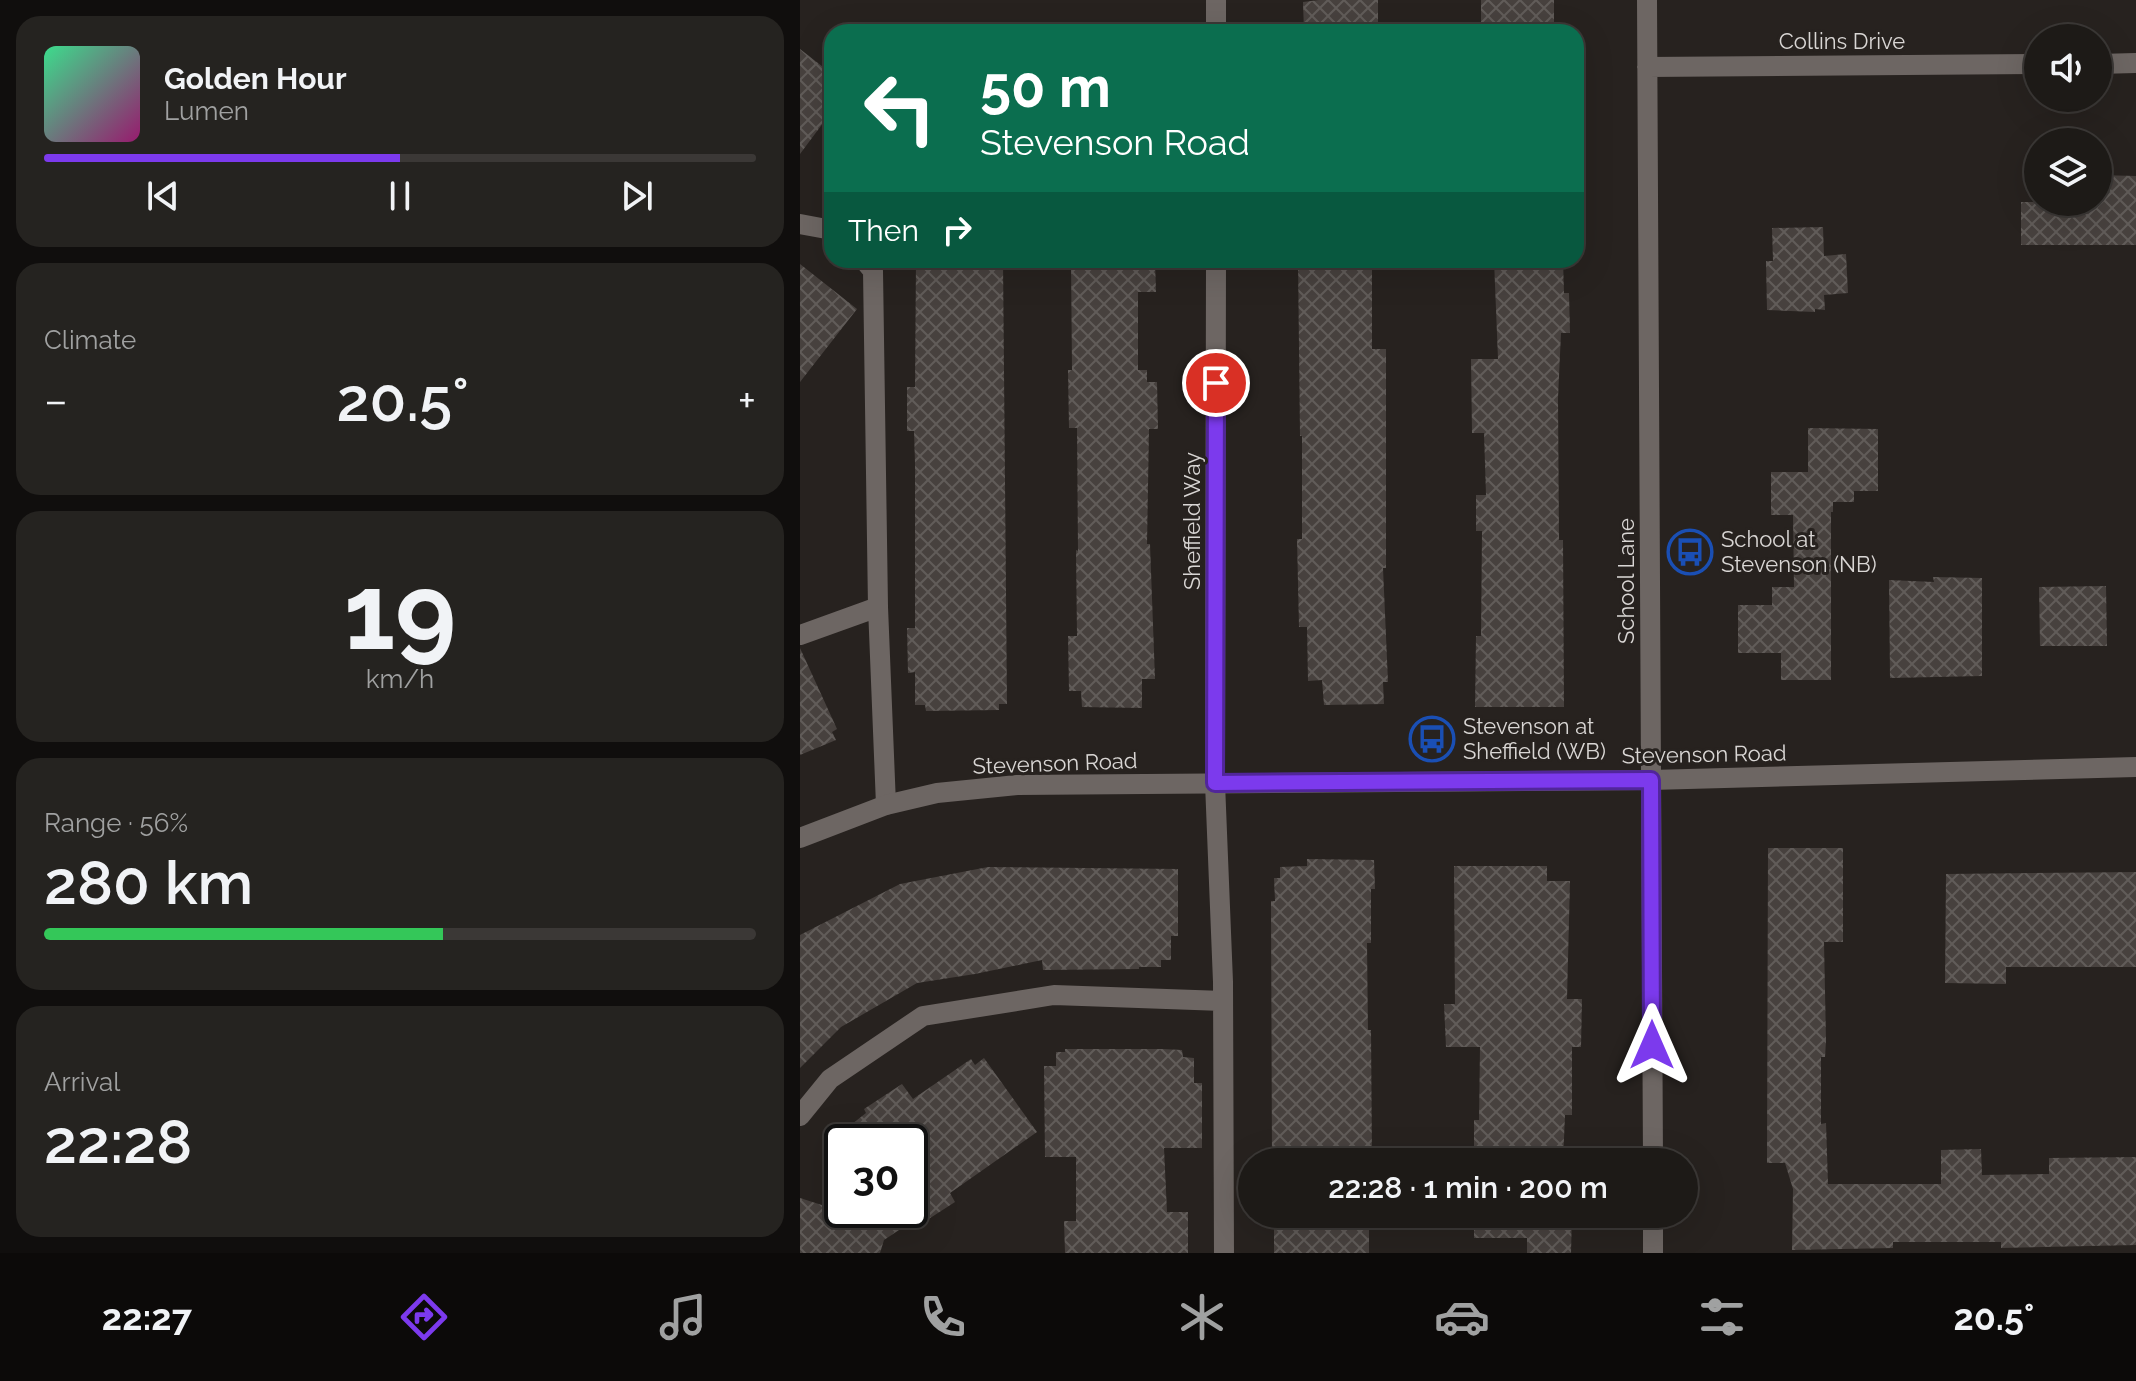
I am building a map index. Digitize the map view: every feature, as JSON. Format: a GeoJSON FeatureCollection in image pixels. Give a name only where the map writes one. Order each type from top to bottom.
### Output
{"type":"FeatureCollection","features":[{"type":"Feature","properties":{"kind":"street"},"geometry":{"type":"LineString","coordinates":[[1216,0],[1216,24]]}},
{"type":"Feature","properties":{"kind":"street","name":"School Lane"},"geometry":{"type":"LineString","coordinates":[[1647,0],[1653,1148]]}},
{"type":"Feature","properties":{"kind":"street"},"geometry":{"type":"LineString","coordinates":[[2112,64],[2136,63]]}},
{"type":"Feature","properties":{"kind":"street","name":"Collins Drive"},"geometry":{"type":"LineString","coordinates":[[1647,67],[2024,64]]}},
{"type":"Feature","properties":{"kind":"street"},"geometry":{"type":"LineString","coordinates":[[800,224],[824,228]]}},
{"type":"Feature","properties":{"kind":"street"},"geometry":{"type":"LineString","coordinates":[[871,268],[886,805]]}},
{"type":"Feature","properties":{"kind":"street","name":"Sheffield Way"},"geometry":{"type":"LineString","coordinates":[[1216,268],[1215,783],[1223,1001],[1224,1253]]}},
{"type":"Feature","properties":{"kind":"street"},"geometry":{"type":"LineString","coordinates":[[800,635],[878,607]]}},
{"type":"Feature","properties":{"kind":"street","name":"Stevenson Road"},"geometry":{"type":"LineString","coordinates":[[800,838],[886,805],[937,793],[1017,785],[1651,780],[2136,767]]}},
{"type":"Feature","properties":{"kind":"street"},"geometry":{"type":"LineString","coordinates":[[800,1116],[830,1079],[923,1016],[1054,995],[1223,1001]]}},
{"type":"Feature","properties":{"kind":"street"},"geometry":{"type":"LineString","coordinates":[[1653,1228],[1653,1253]]}},
{"type":"Feature","properties":{"kind":"building"},"geometry":{"type":"Polygon","coordinates":[[[1378,0],[1378,24],[1304,24],[1303,2],[1378,0]]]}},
{"type":"Feature","properties":{"kind":"building"},"geometry":{"type":"Polygon","coordinates":[[[1481,0],[1554,0],[1554,24],[1481,24],[1481,0]]]}},
{"type":"Feature","properties":{"kind":"building"},"geometry":{"type":"Polygon","coordinates":[[[800,49],[824,68],[824,122],[800,154],[800,49]]]}},
{"type":"Feature","properties":{"kind":"building"},"geometry":{"type":"Polygon","coordinates":[[[2112,175],[2136,176],[2136,245],[2021,245],[2021,202],[2024,202],[2024,216],[2112,216],[2112,175]]]}},
{"type":"Feature","properties":{"kind":"building"},"geometry":{"type":"Polygon","coordinates":[[[1823,227],[1824,256],[1846,254],[1848,293],[1824,295],[1825,310],[1767,310],[1766,261],[1773,261],[1772,228],[1823,227]]]}},
{"type":"Feature","properties":{"kind":"building"},"geometry":{"type":"Polygon","coordinates":[[[800,264],[857,309],[800,382],[800,264]]]}},
{"type":"Feature","properties":{"kind":"building"},"geometry":{"type":"Polygon","coordinates":[[[916,268],[1003,268],[1007,704],[999,704],[999,710],[926,711],[925,705],[915,705],[915,672],[908,673],[907,628],[915,628],[915,463],[914,431],[907,431],[907,387],[915,387],[916,268]]]}},
{"type":"Feature","properties":{"kind":"building"},"geometry":{"type":"Polygon","coordinates":[[[1071,268],[1155,268],[1156,292],[1138,292],[1138,370],[1147,370],[1147,382],[1157,382],[1158,429],[1149,429],[1147,544],[1150,544],[1155,679],[1142,679],[1142,708],[1082,707],[1081,691],[1069,691],[1068,636],[1077,636],[1078,551],[1077,428],[1069,428],[1068,370],[1072,370],[1071,268]]]}},
{"type":"Feature","properties":{"kind":"building"},"geometry":{"type":"Polygon","coordinates":[[[1298,268],[1372,268],[1372,349],[1386,349],[1386,568],[1383,568],[1388,682],[1383,682],[1384,704],[1324,705],[1322,680],[1308,681],[1307,627],[1299,627],[1297,539],[1302,539],[1298,268]]]}},
{"type":"Feature","properties":{"kind":"building"},"geometry":{"type":"Polygon","coordinates":[[[1494,268],[1563,268],[1564,293],[1569,293],[1570,333],[1561,333],[1558,398],[1564,707],[1475,707],[1476,636],[1481,636],[1482,531],[1476,531],[1476,495],[1486,495],[1484,433],[1472,433],[1471,359],[1498,359],[1494,268]]]}},
{"type":"Feature","properties":{"kind":"building"},"geometry":{"type":"Polygon","coordinates":[[[1808,428],[1878,429],[1878,491],[1854,491],[1854,502],[1833,502],[1831,680],[1781,680],[1781,653],[1738,653],[1738,605],[1772,605],[1772,587],[1794,587],[1793,515],[1771,515],[1771,472],[1808,472],[1808,428]]]}},
{"type":"Feature","properties":{"kind":"building"},"geometry":{"type":"Polygon","coordinates":[[[1933,577],[1982,578],[1982,676],[1890,678],[1889,580],[1934,582],[1933,577]]]}},
{"type":"Feature","properties":{"kind":"building"},"geometry":{"type":"Polygon","coordinates":[[[2106,586],[2107,646],[2040,646],[2039,587],[2106,586]]]}},
{"type":"Feature","properties":{"kind":"building"},"geometry":{"type":"Polygon","coordinates":[[[800,648],[837,729],[832,732],[836,740],[800,755],[800,648]]]}},
{"type":"Feature","properties":{"kind":"building"},"geometry":{"type":"Polygon","coordinates":[[[1768,848],[1843,848],[1843,942],[1824,942],[1826,1041],[1825,1057],[1821,1057],[1821,1124],[1826,1123],[1828,1184],[1941,1184],[1941,1150],[1981,1149],[1982,1175],[2049,1174],[2049,1158],[2136,1157],[2136,1245],[2001,1248],[2001,1242],[1893,1242],[1893,1248],[1792,1250],[1793,1189],[1785,1163],[1767,1163],[1768,848]]]}},
{"type":"Feature","properties":{"kind":"building"},"geometry":{"type":"Polygon","coordinates":[[[1307,859],[1374,860],[1371,943],[1367,943],[1372,1148],[1272,1148],[1271,901],[1275,901],[1274,878],[1280,878],[1280,867],[1307,866],[1307,859]]]}},
{"type":"Feature","properties":{"kind":"building"},"geometry":{"type":"Polygon","coordinates":[[[1454,866],[1547,866],[1547,881],[1570,881],[1567,999],[1582,999],[1581,1047],[1572,1047],[1572,1115],[1565,1115],[1564,1148],[1474,1148],[1474,1120],[1479,1120],[1480,1047],[1446,1047],[1444,1004],[1455,1004],[1454,866]]]}},
{"type":"Feature","properties":{"kind":"building"},"geometry":{"type":"Polygon","coordinates":[[[988,867],[1178,869],[1178,936],[1171,936],[1171,960],[1161,960],[1161,967],[1139,969],[1043,970],[1042,960],[917,983],[841,1027],[800,1068],[800,935],[900,884],[988,867]]]}},
{"type":"Feature","properties":{"kind":"building"},"geometry":{"type":"Polygon","coordinates":[[[2136,872],[2136,967],[2006,967],[2006,984],[1945,983],[1946,874],[2136,872]]]}},
{"type":"Feature","properties":{"kind":"building"},"geometry":{"type":"Polygon","coordinates":[[[1065,1049],[1182,1050],[1183,1057],[1194,1058],[1194,1083],[1202,1083],[1202,1148],[1164,1148],[1167,1212],[1188,1212],[1188,1253],[1065,1253],[1064,1221],[1076,1221],[1076,1157],[1045,1157],[1044,1066],[1056,1066],[1056,1052],[1065,1052],[1065,1049]]]}},
{"type":"Feature","properties":{"kind":"building"},"geometry":{"type":"Polygon","coordinates":[[[984,1058],[1037,1132],[950,1193],[955,1202],[928,1219],[928,1124],[852,1124],[866,1113],[864,1109],[902,1084],[913,1099],[971,1059],[975,1065],[984,1058]]]}},
{"type":"Feature","properties":{"kind":"building"},"geometry":{"type":"Polygon","coordinates":[[[800,1198],[824,1206],[824,1228],[902,1228],[884,1240],[880,1253],[800,1253],[800,1198]]]}},
{"type":"Feature","properties":{"kind":"building"},"geometry":{"type":"Polygon","coordinates":[[[1274,1228],[1369,1228],[1369,1253],[1274,1253],[1274,1228]]]}},
{"type":"Feature","properties":{"kind":"building"},"geometry":{"type":"Polygon","coordinates":[[[1474,1228],[1572,1228],[1571,1253],[1527,1253],[1527,1238],[1474,1238],[1474,1228]]]}},
{"type":"Feature","properties":{"kind":"place","name":"School at Stevenson (NB)"},"geometry":{"type":"Point","coordinates":[1690,552]}},
{"type":"Feature","properties":{"kind":"place","name":"Stevenson at Sheffield (WB)"},"geometry":{"type":"Point","coordinates":[1432,739]}},
{"type":"Feature","properties":{"kind":"route"},"geometry":{"type":"LineString","coordinates":[[1216,383],[1215,783],[1651,780],[1652,1045]]}}]}
